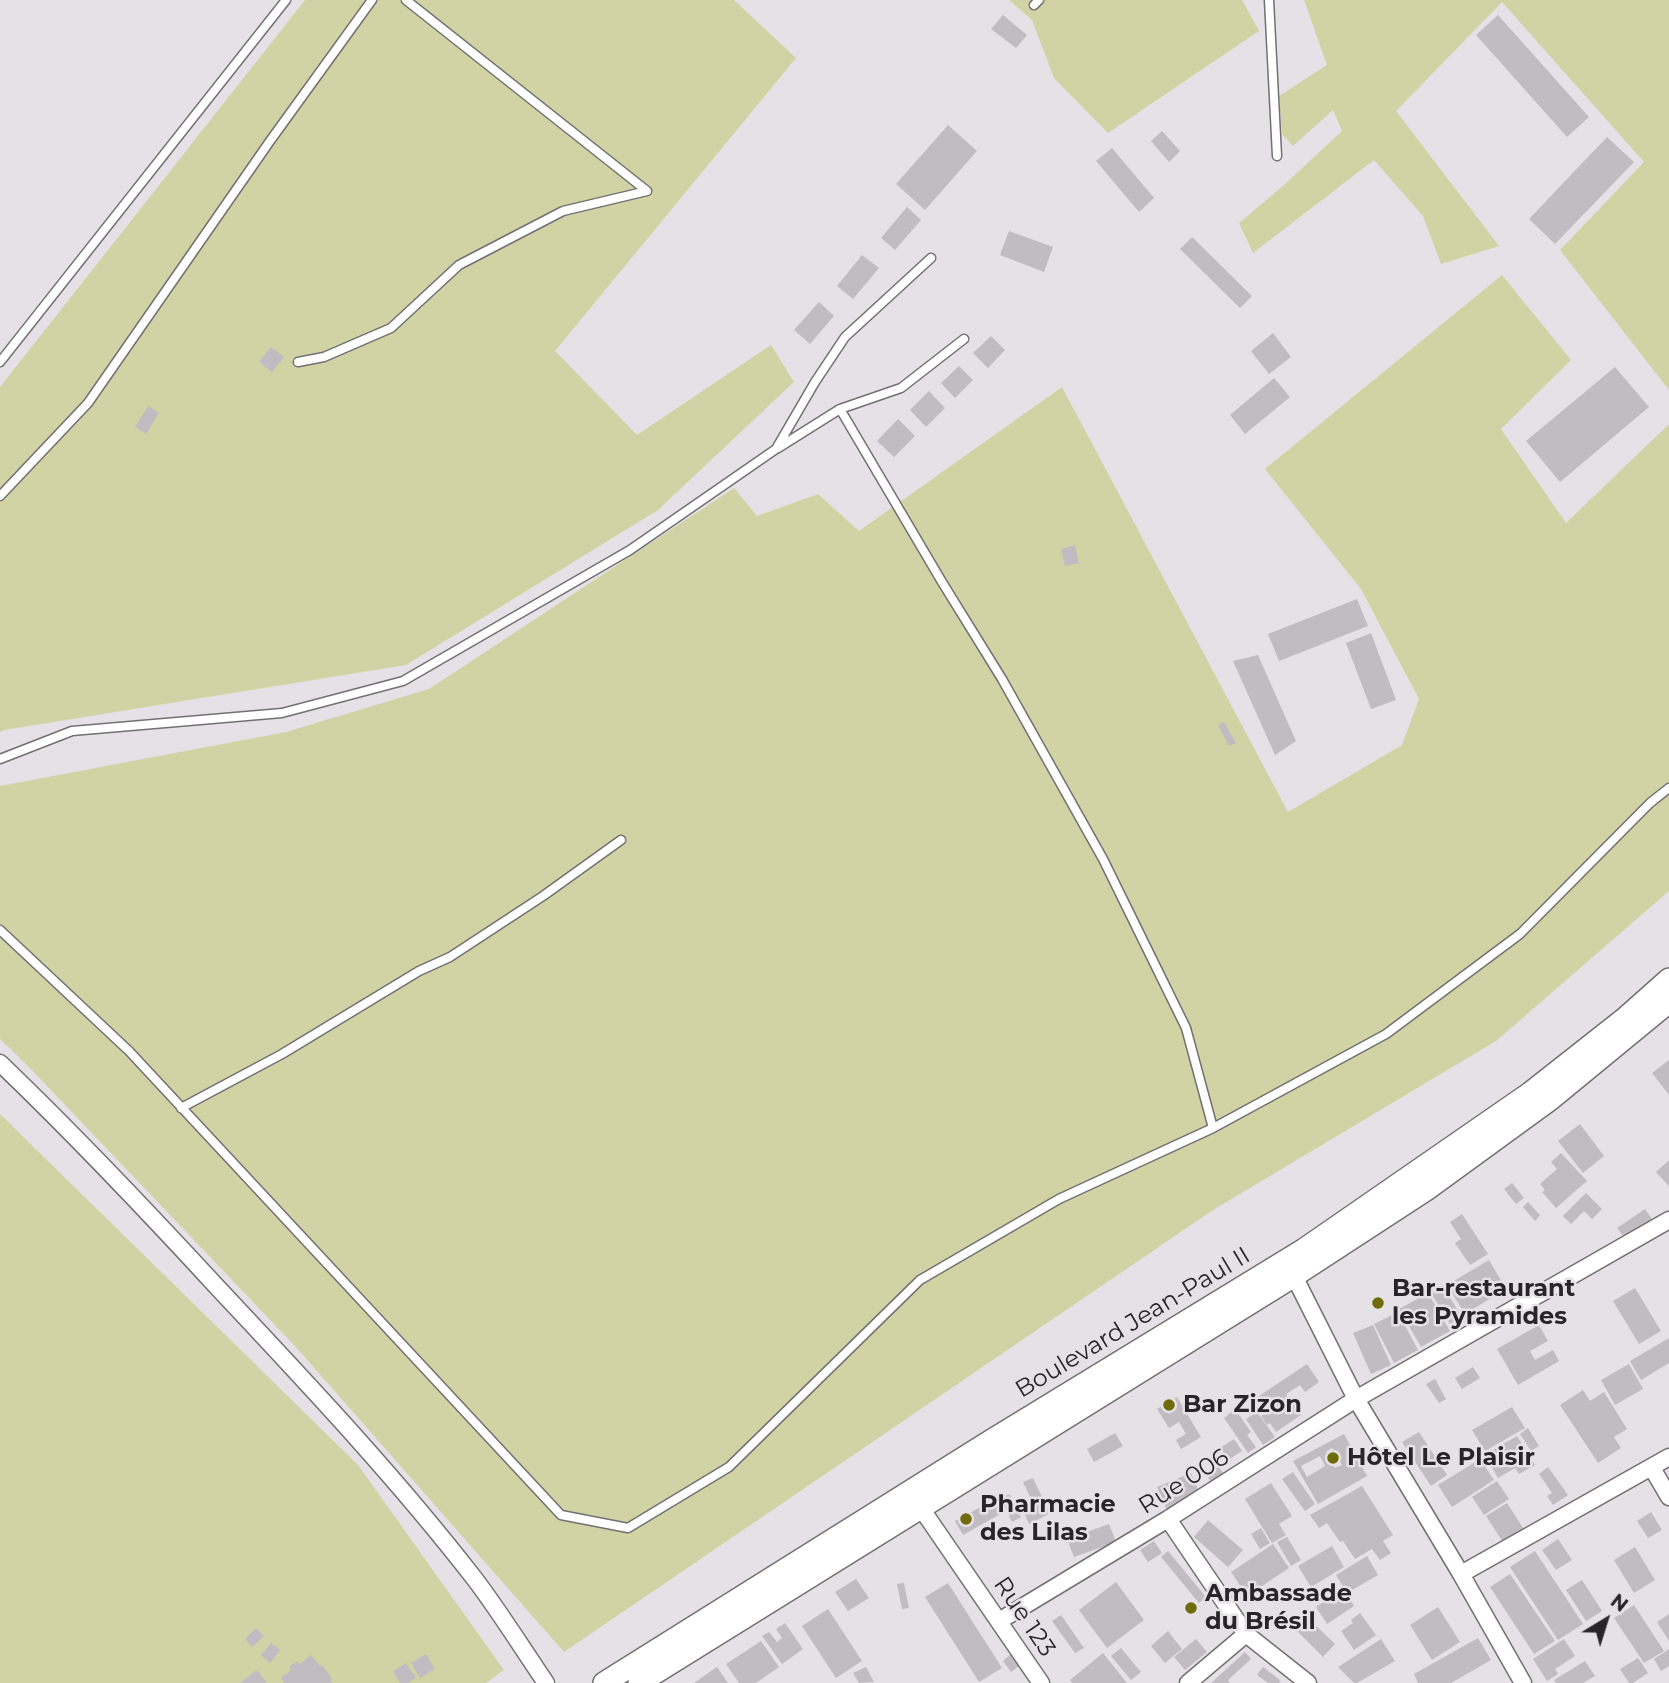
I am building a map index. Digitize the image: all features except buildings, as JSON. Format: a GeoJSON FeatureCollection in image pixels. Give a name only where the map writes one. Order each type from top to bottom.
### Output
{"type":"FeatureCollection","features":[{"type":"Feature","properties":{"kind":"main road","name":"Boulevard Jean-Paul II"},"geometry":{"type":"LineString","coordinates":[[604,1683],[992,1440],[1303,1250],[1530,1093],[1624,1019],[1669,979]]}},
{"type":"Feature","properties":{"kind":"main road","name":"Boulevard Jean-Paul II"},"geometry":{"type":"LineString","coordinates":[[639,1683],[1294,1276],[1426,1189],[1541,1107],[1669,1002]]}},
{"type":"Feature","properties":{"kind":"street"},"geometry":{"type":"LineString","coordinates":[[0,1063],[145,1210],[370,1453],[476,1581],[546,1683]]}},
{"type":"Feature","properties":{"kind":"street","name":"Rue 006"},"geometry":{"type":"LineString","coordinates":[[999,1621],[1168,1519],[1356,1399],[1669,1220]]}},
{"type":"Feature","properties":{"kind":"street"},"geometry":{"type":"LineString","coordinates":[[1294,1276],[1356,1399],[1523,1683]]}},
{"type":"Feature","properties":{"kind":"street"},"geometry":{"type":"LineString","coordinates":[[1461,1574],[1669,1457]]}},
{"type":"Feature","properties":{"kind":"street"},"geometry":{"type":"LineString","coordinates":[[1652,1468],[1669,1497]]}},
{"type":"Feature","properties":{"kind":"street","name":"Rue 123"},"geometry":{"type":"LineString","coordinates":[[921,1508],[1041,1683]]}},
{"type":"Feature","properties":{"kind":"street"},"geometry":{"type":"LineString","coordinates":[[1168,1519],[1246,1634],[1308,1683]]}},
{"type":"Feature","properties":{"kind":"street"},"geometry":{"type":"LineString","coordinates":[[1188,1683],[1246,1634]]}},
{"type":"Feature","properties":{"kind":"lane"},"geometry":{"type":"LineString","coordinates":[[0,362],[286,0]]}},
{"type":"Feature","properties":{"kind":"lane"},"geometry":{"type":"LineString","coordinates":[[0,496],[88,403],[270,141],[372,0]]}},
{"type":"Feature","properties":{"kind":"lane"},"geometry":{"type":"LineString","coordinates":[[298,362],[324,357],[391,328],[458,265],[563,211],[647,191],[406,0]]}},
{"type":"Feature","properties":{"kind":"lane"},"geometry":{"type":"LineString","coordinates":[[1269,0],[1277,156]]}},
{"type":"Feature","properties":{"kind":"lane"},"geometry":{"type":"LineString","coordinates":[[776,449],[845,337],[930,258]]}},
{"type":"Feature","properties":{"kind":"lane"},"geometry":{"type":"LineString","coordinates":[[0,759],[72,731],[282,713],[403,681],[630,550],[776,449],[840,409],[901,388],[964,339]]}},
{"type":"Feature","properties":{"kind":"lane"},"geometry":{"type":"LineString","coordinates":[[840,409],[1003,679],[1103,859],[1186,1028],[1213,1128]]}},
{"type":"Feature","properties":{"kind":"lane"},"geometry":{"type":"LineString","coordinates":[[0,930],[129,1051],[561,1515],[628,1528],[729,1467],[920,1280],[1059,1199],[1213,1128],[1386,1034],[1520,934],[1650,803],[1669,788]]}},
{"type":"Feature","properties":{"kind":"lane"},"geometry":{"type":"LineString","coordinates":[[181,1108],[282,1054],[419,971],[450,957],[543,897],[621,840]]}},
{"type":"Feature","properties":{"kind":"green space"},"geometry":{"type":"Polygon","coordinates":[[[305,0],[734,0],[796,58],[555,351],[637,435],[771,345],[794,382],[658,510],[406,665],[0,732],[0,387],[305,0]]]}},
{"type":"Feature","properties":{"kind":"green space"},"geometry":{"type":"Polygon","coordinates":[[[1009,0],[1242,0],[1259,31],[1108,133],[1054,78],[1032,20],[1009,0]]]}},
{"type":"Feature","properties":{"kind":"green space"},"geometry":{"type":"Polygon","coordinates":[[[1304,0],[1669,0],[1669,390],[1560,250],[1644,162],[1502,2],[1396,111],[1499,246],[1441,264],[1423,216],[1374,160],[1253,253],[1239,223],[1342,131],[1333,110],[1293,146],[1282,134],[1279,96],[1327,65],[1304,0]]]}},
{"type":"Feature","properties":{"kind":"green space"},"geometry":{"type":"Polygon","coordinates":[[[1502,275],[1571,360],[1501,429],[1566,523],[1669,424],[1669,891],[1496,1041],[1213,1210],[564,1652],[295,1346],[0,1039],[0,786],[286,732],[429,689],[734,488],[757,516],[818,494],[859,531],[1062,387],[1288,812],[1402,745],[1419,699],[1361,589],[1265,469],[1502,275]]]}},
{"type":"Feature","properties":{"kind":"green space"},"geometry":{"type":"Polygon","coordinates":[[[0,1114],[358,1465],[504,1670],[486,1683],[0,1683],[0,1114]]]}},
{"type":"Feature","properties":{"kind":"place","name":"Bar-restaurant les Pyramides"},"geometry":{"type":"Point","coordinates":[1378,1303]}},
{"type":"Feature","properties":{"kind":"place","name":"Bar Zizon"},"geometry":{"type":"Point","coordinates":[1169,1405]}},
{"type":"Feature","properties":{"kind":"place","name":"Hôtel Le Plaisir"},"geometry":{"type":"Point","coordinates":[1333,1458]}},
{"type":"Feature","properties":{"kind":"place","name":"Pharmacie des Lilas"},"geometry":{"type":"Point","coordinates":[966,1519]}},
{"type":"Feature","properties":{"kind":"place","name":"Ambassade du Brésil"},"geometry":{"type":"Point","coordinates":[1191,1608]}}]}
